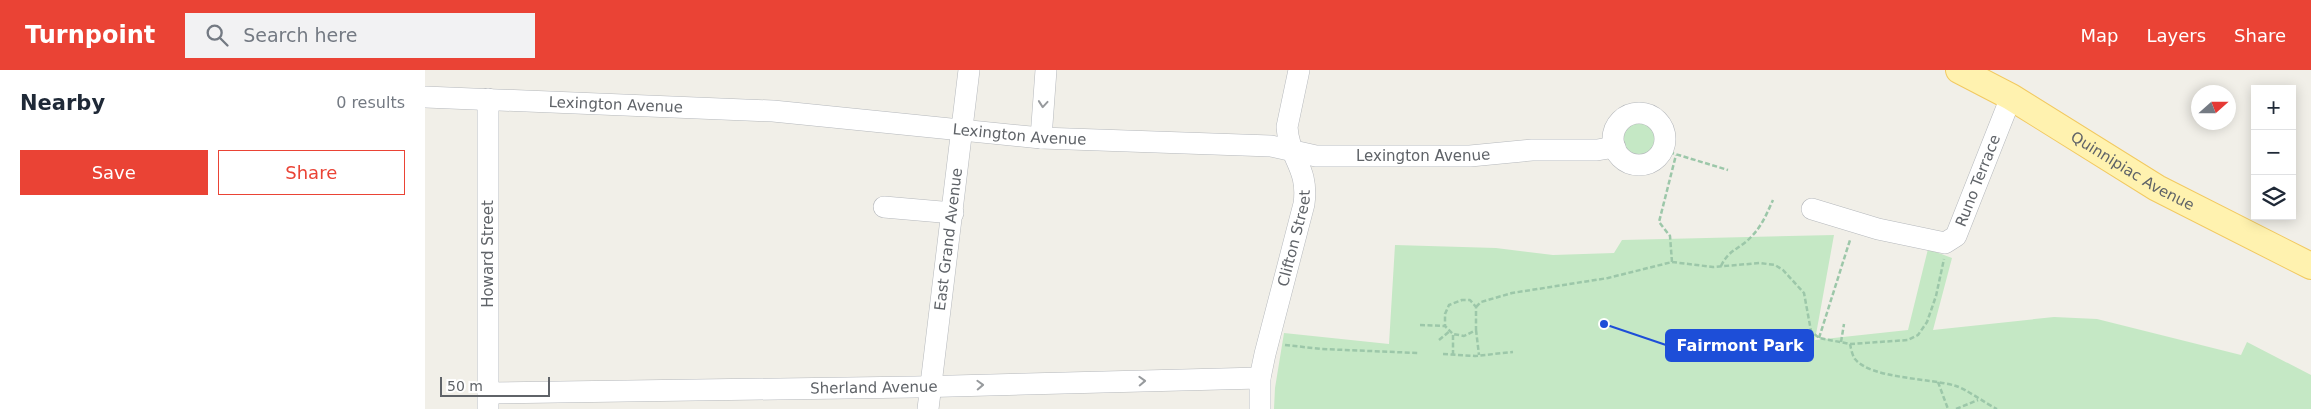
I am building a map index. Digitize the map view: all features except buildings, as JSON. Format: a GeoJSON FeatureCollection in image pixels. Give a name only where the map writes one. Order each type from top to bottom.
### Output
{"type":"FeatureCollection","features":[{"type":"Feature","properties":{"kind":"main road","name":"Quinnipiac Avenue"},"geometry":{"type":"LineString","coordinates":[[1959,70],[2011,97],[2157,188],[2311,266]]}},
{"type":"Feature","properties":{"kind":"street","name":"East Grand Avenue"},"geometry":{"type":"LineString","coordinates":[[928,409],[969,70]]}},
{"type":"Feature","properties":{"kind":"street"},"geometry":{"type":"LineString","coordinates":[[1041,138],[1046,70]]}},
{"type":"Feature","properties":{"kind":"street","name":"Clifton Street"},"geometry":{"type":"LineString","coordinates":[[1260,409],[1260,378],[1304,204],[1306,187],[1304,174],[1294,152],[1287,127],[1299,70]]}},
{"type":"Feature","properties":{"kind":"street","name":"Lexington Avenue"},"geometry":{"type":"LineString","coordinates":[[425,97],[773,111],[1041,138],[1271,146],[1316,156],[1470,156],[1532,150],[1597,150],[1615,147]]}},
{"type":"Feature","properties":{"kind":"street","name":"Runo Terrace"},"geometry":{"type":"LineString","coordinates":[[1812,210],[1945,243],[1956,236],[2011,97]]}},
{"type":"Feature","properties":{"kind":"street","name":"Howard Street"},"geometry":{"type":"LineString","coordinates":[[488,99],[488,401]]}},
{"type":"Feature","properties":{"kind":"street"},"geometry":{"type":"LineString","coordinates":[[1637,113],[1653,117],[1660,123],[1669,152],[1651,162],[1634,164],[1619,155],[1615,147],[1613,139],[1618,124],[1630,114],[1637,113]]}},
{"type":"Feature","properties":{"kind":"street"},"geometry":{"type":"LineString","coordinates":[[884,207],[953,213]]}},
{"type":"Feature","properties":{"kind":"street","name":"Sherland Avenue"},"geometry":{"type":"LineString","coordinates":[[488,401],[931,386],[1260,378]]}},
{"type":"Feature","properties":{"kind":"path"},"geometry":{"type":"LineString","coordinates":[[1672,262],[1670,236],[1659,222],[1669,152],[1728,170]]}},
{"type":"Feature","properties":{"kind":"path"},"geometry":{"type":"LineString","coordinates":[[1721,266],[1726,255],[1751,238],[1760,226],[1773,200]]}},
{"type":"Feature","properties":{"kind":"path"},"geometry":{"type":"LineString","coordinates":[[1819,338],[1856,222]]}},
{"type":"Feature","properties":{"kind":"path"},"geometry":{"type":"LineString","coordinates":[[1476,307],[1481,302],[1512,293],[1608,278],[1672,262],[1701,266],[1760,263],[1775,265],[1783,270],[1804,293],[1811,332],[1819,338],[1850,344],[1908,340],[1918,335],[1927,322],[1936,296],[1944,262],[1945,243]]}},
{"type":"Feature","properties":{"kind":"path"},"geometry":{"type":"LineString","coordinates":[[1445,326],[1445,314],[1449,306],[1462,300],[1470,300],[1476,307],[1479,355]]}},
{"type":"Feature","properties":{"kind":"path"},"geometry":{"type":"LineString","coordinates":[[1841,342],[1845,324]]}},
{"type":"Feature","properties":{"kind":"path"},"geometry":{"type":"LineString","coordinates":[[1419,325],[1445,326],[1452,332],[1464,336],[1476,330]]}},
{"type":"Feature","properties":{"kind":"path"},"geometry":{"type":"LineString","coordinates":[[1439,340],[1452,332]]}},
{"type":"Feature","properties":{"kind":"path"},"geometry":{"type":"LineString","coordinates":[[1452,332],[1453,355]]}},
{"type":"Feature","properties":{"kind":"path"},"geometry":{"type":"LineString","coordinates":[[1850,344],[1855,358],[1863,364],[1886,374],[1958,387],[1997,409]]}},
{"type":"Feature","properties":{"kind":"path"},"geometry":{"type":"LineString","coordinates":[[1284,345],[1322,349],[1419,353]]}},
{"type":"Feature","properties":{"kind":"path"},"geometry":{"type":"LineString","coordinates":[[1443,354],[1479,355],[1513,352]]}},
{"type":"Feature","properties":{"kind":"path"},"geometry":{"type":"LineString","coordinates":[[1938,382],[1948,409]]}},
{"type":"Feature","properties":{"kind":"path"},"geometry":{"type":"LineString","coordinates":[[1956,409],[1978,400]]}},
{"type":"Feature","properties":{"kind":"green space"},"geometry":{"type":"Polygon","coordinates":[[[1638,122],[1650,127],[1655,139],[1650,151],[1638,156],[1626,151],[1621,139],[1626,127],[1638,122]]]}},
{"type":"Feature","properties":{"kind":"green space"},"geometry":{"type":"Polygon","coordinates":[[[1834,235],[1815,340],[1908,330],[1928,249],[1952,258],[1933,330],[2054,317],[2097,319],[2241,355],[2247,342],[2311,375],[2311,409],[1274,409],[1275,388],[1284,333],[1389,344],[1395,245],[1496,248],[1553,255],[1614,253],[1622,240],[1834,235]]]}},
{"type":"Feature","properties":{"kind":"place","name":"Fairmont Park"},"geometry":{"type":"Point","coordinates":[1604,324]}}]}
